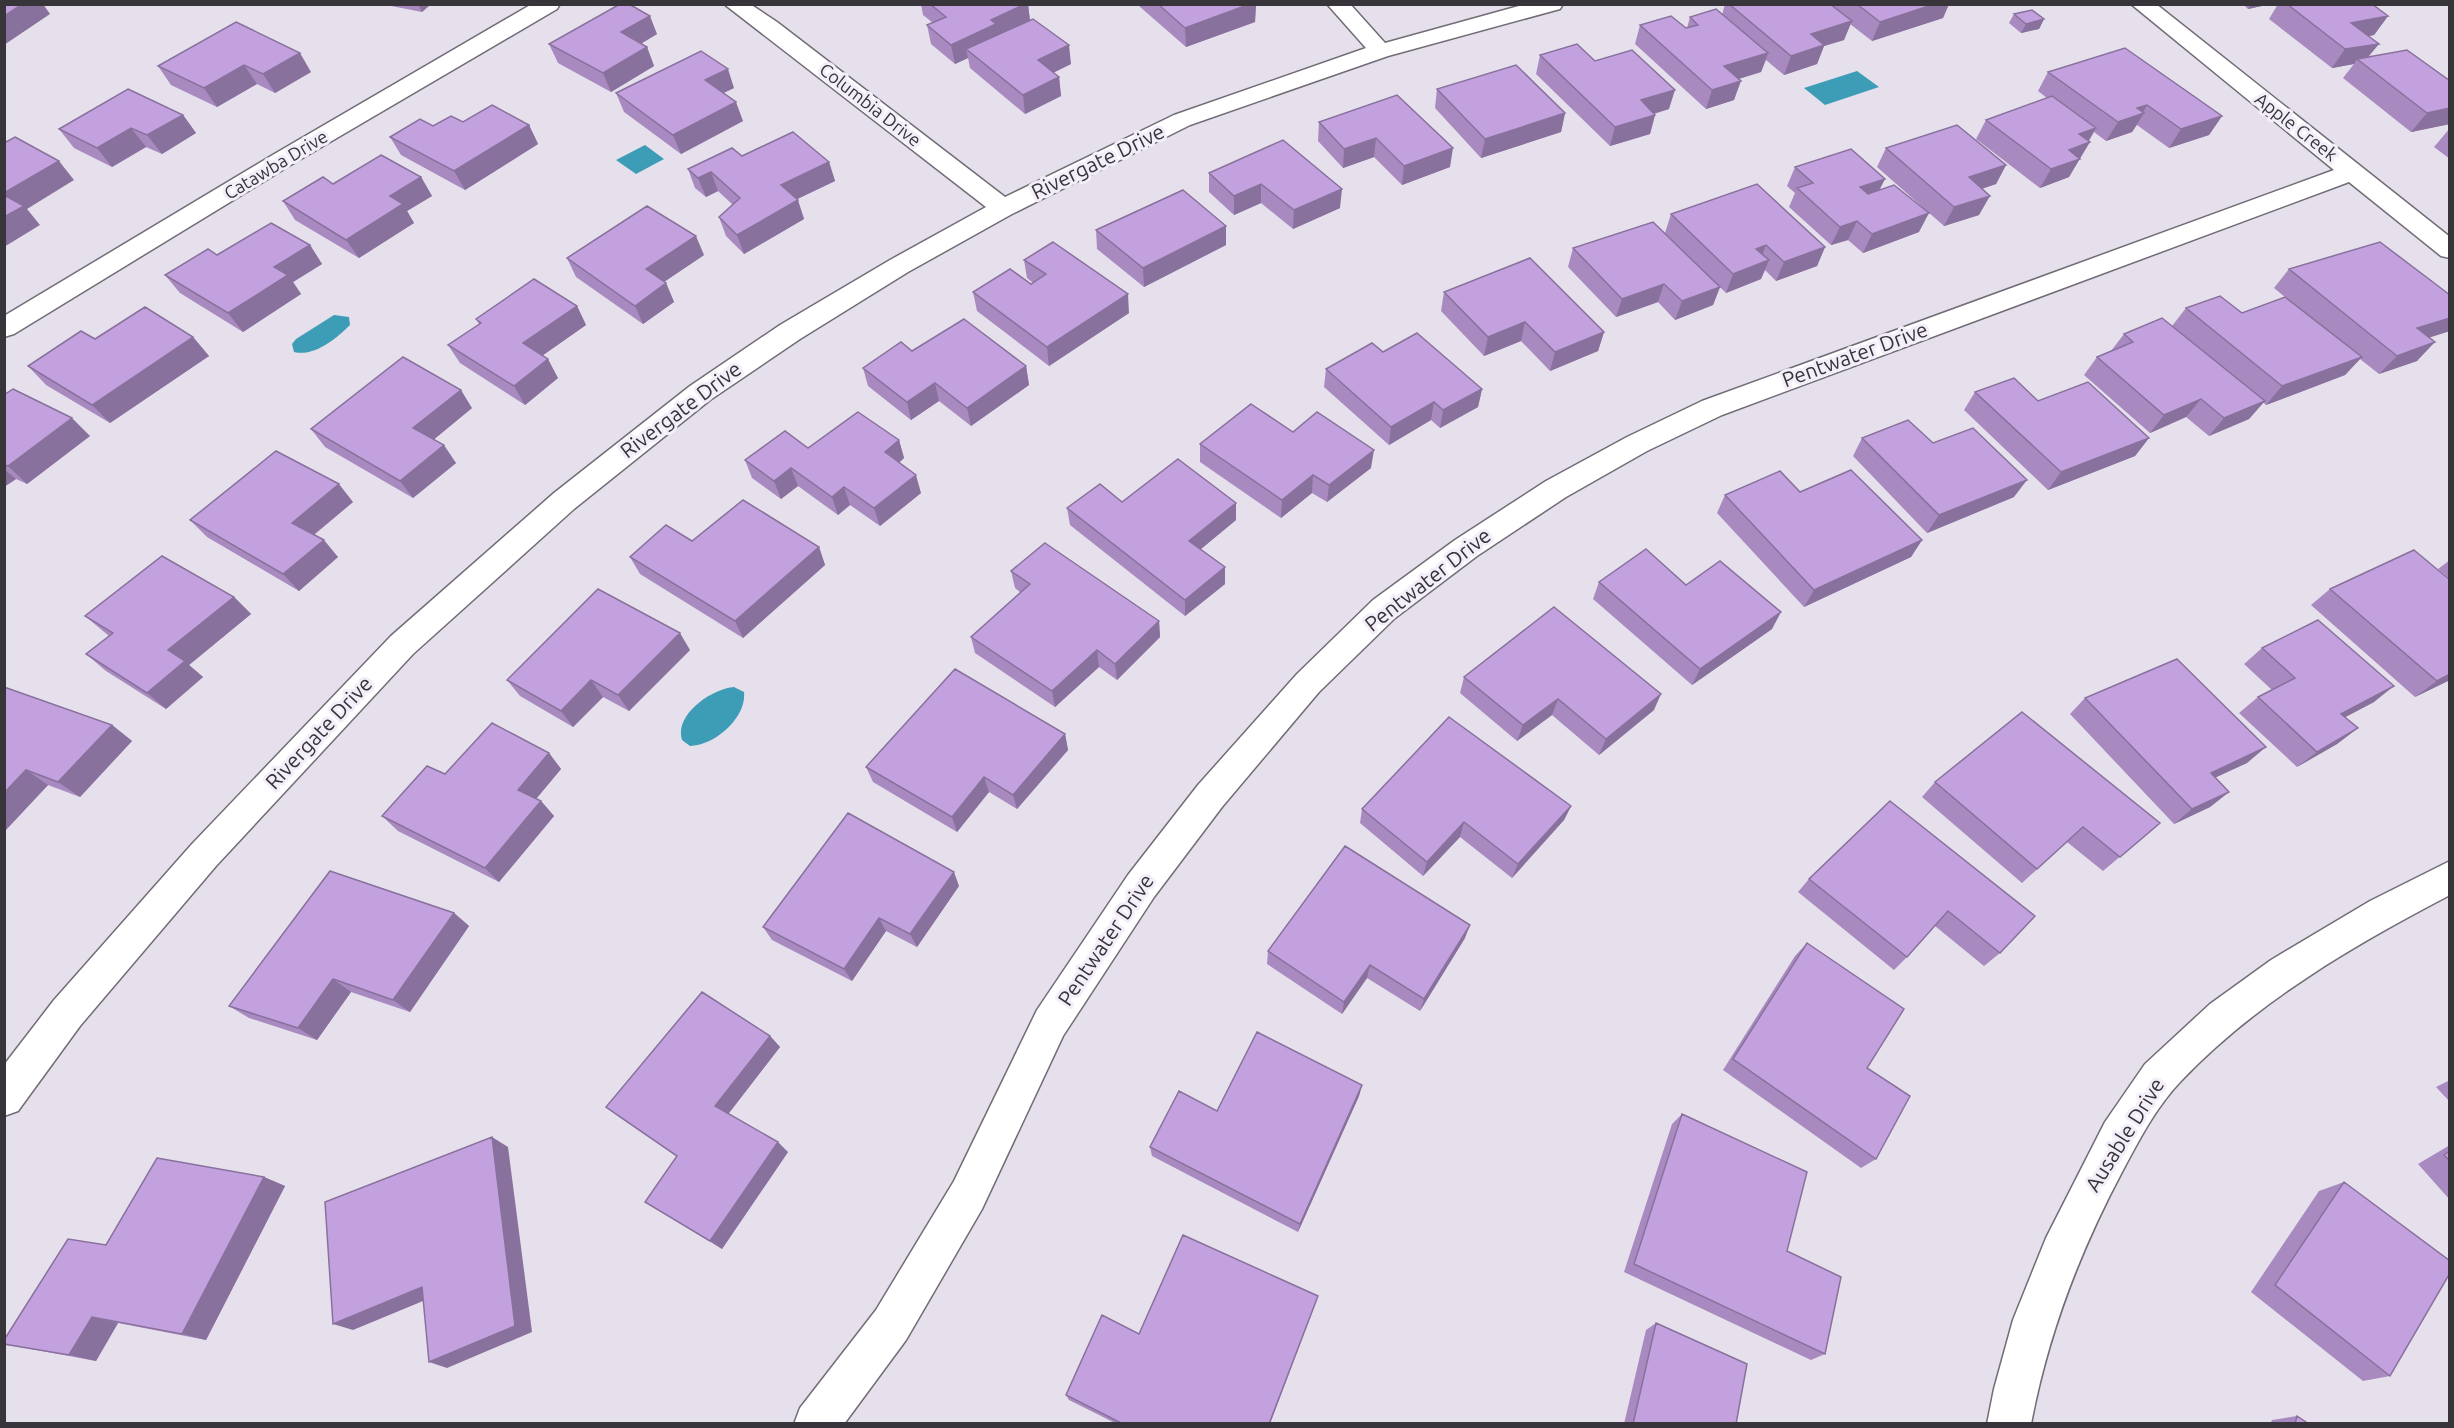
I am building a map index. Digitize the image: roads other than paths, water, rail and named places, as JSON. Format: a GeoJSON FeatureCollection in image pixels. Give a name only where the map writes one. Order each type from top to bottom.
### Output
{"type":"FeatureCollection","features":[{"type":"Feature","properties":{"kind":"street","name":"Catawba Drive"},"geometry":{"type":"LineString","coordinates":[[4,328],[280,161],[549,4]]}},
{"type":"Feature","properties":{"kind":"street","name":"Columbia Drive"},"geometry":{"type":"LineString","coordinates":[[735,4],[770,27],[1003,208]]}},
{"type":"Feature","properties":{"kind":"street"},"geometry":{"type":"LineString","coordinates":[[1338,4],[1380,51]]}},
{"type":"Feature","properties":{"kind":"street","name":"Rivergate Drive"},"geometry":{"type":"LineString","coordinates":[[4,1096],[67,1013],[204,855],[402,645],[564,501],[700,393],[790,332],[899,266],[1003,208],[1182,120],[1380,51],[1552,4]]}},
{"type":"Feature","properties":{"kind":"street","name":"Apple Creek"},"geometry":{"type":"LineString","coordinates":[[2142,4],[2450,250]]}},
{"type":"Feature","properties":{"kind":"street","name":"Pentwater Drive"},"geometry":{"type":"LineString","coordinates":[[816,1424],[891,1326],[968,1195],[1050,1023],[1141,886],[1210,796],[1308,683],[1384,609],[1466,548],[1556,489],[1637,444],[1712,408],[2352,172]]}},
{"type":"Feature","properties":{"kind":"street","name":"Ausable Drive"},"geometry":{"type":"LineString","coordinates":[[2009,1424],[2016,1380],[2049,1283],[2079,1209],[2126,1124],[2160,1076],[2216,1024],[2294,965],[2450,877]]}},
{"type":"Feature","properties":{"kind":"water"},"geometry":{"type":"Polygon","coordinates":[[[1857,71],[1879,87],[1825,105],[1804,88],[1857,71]]]}},
{"type":"Feature","properties":{"kind":"water"},"geometry":{"type":"Polygon","coordinates":[[[645,145],[664,159],[636,174],[616,160],[645,145]]]}},
{"type":"Feature","properties":{"kind":"water"},"geometry":{"type":"Polygon","coordinates":[[[334,315],[349,317],[350,325],[324,346],[309,352],[294,352],[292,344],[296,339],[334,315]]]}},
{"type":"Feature","properties":{"kind":"water"},"geometry":{"type":"Polygon","coordinates":[[[734,687],[744,692],[744,702],[735,721],[718,736],[699,745],[690,746],[682,740],[681,731],[684,721],[696,705],[715,693],[734,687]]]}}]}
